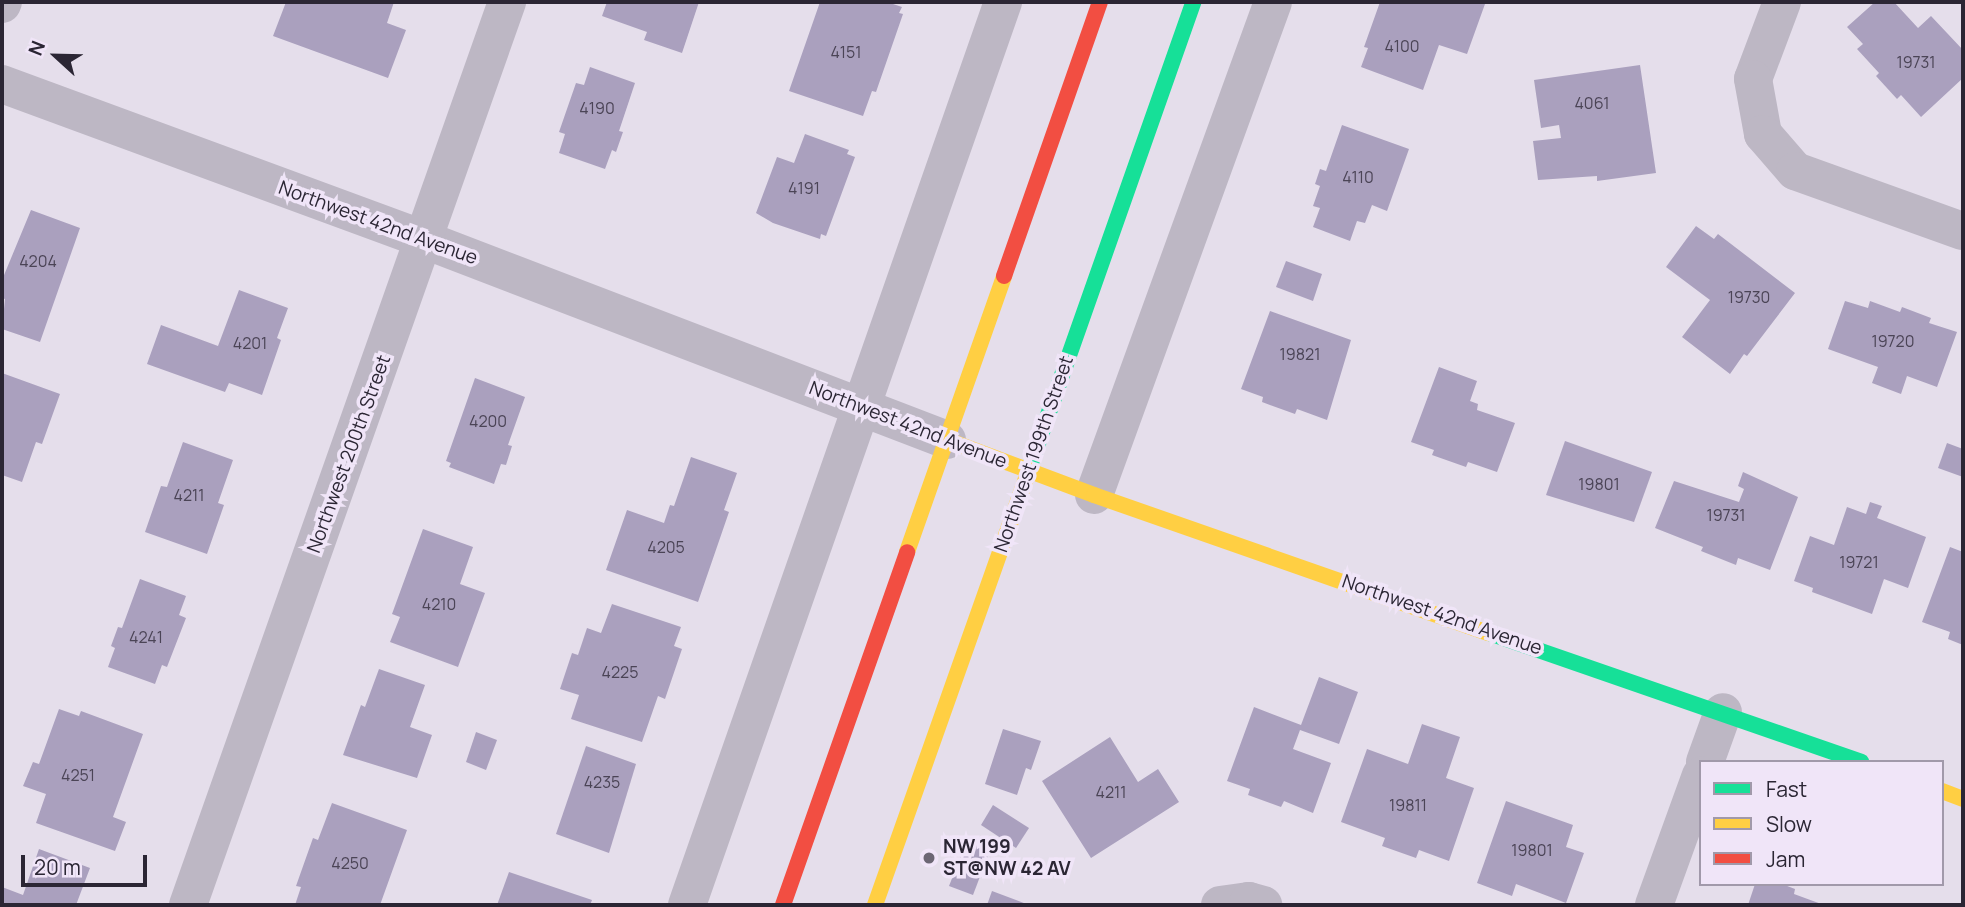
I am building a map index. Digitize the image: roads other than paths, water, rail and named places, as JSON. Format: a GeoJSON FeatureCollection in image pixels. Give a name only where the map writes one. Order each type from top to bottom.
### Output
{"type":"FeatureCollection","features":[{"type":"Feature","properties":{"kind":"main road"},"geometry":{"type":"LineString","coordinates":[[783,905],[1100,2]]}},
{"type":"Feature","properties":{"kind":"main road","name":"Northwest 199th Street"},"geometry":{"type":"LineString","coordinates":[[875,905],[1193,2]]}},
{"type":"Feature","properties":{"kind":"main road","name":"Northwest 42nd Avenue"},"geometry":{"type":"LineString","coordinates":[[947,440],[1094,495],[1855,760]]}},
{"type":"Feature","properties":{"kind":"main road"},"geometry":{"type":"LineString","coordinates":[[1944,792],[1963,799]]}},
{"type":"Feature","properties":{"kind":"street","name":"Northwest 200th Street"},"geometry":{"type":"LineString","coordinates":[[188,905],[507,2]]}},
{"type":"Feature","properties":{"kind":"street"},"geometry":{"type":"LineString","coordinates":[[687,905],[1003,2]]}},
{"type":"Feature","properties":{"kind":"street"},"geometry":{"type":"LineString","coordinates":[[1094,495],[1273,2]]}},
{"type":"Feature","properties":{"kind":"street"},"geometry":{"type":"LineString","coordinates":[[1782,2],[1754,79],[1763,134],[1795,171],[1963,231]]}},
{"type":"Feature","properties":{"kind":"street","name":"Northwest 42nd Avenue"},"geometry":{"type":"LineString","coordinates":[[2,84],[425,240],[947,440]]}},
{"type":"Feature","properties":{"kind":"street"},"geometry":{"type":"LineString","coordinates":[[1706,760],[1723,712]]}},
{"type":"Feature","properties":{"kind":"street"},"geometry":{"type":"LineString","coordinates":[[1654,905],[1699,781]]}},
{"type":"Feature","properties":{"kind":"street"},"geometry":{"type":"LineString","coordinates":[[1220,905],[1250,901],[1263,905]]}},
{"type":"Feature","properties":{"kind":"place","name":"NW 199 ST@NW 42 AV"},"geometry":{"type":"Point","coordinates":[929,858]}}]}
